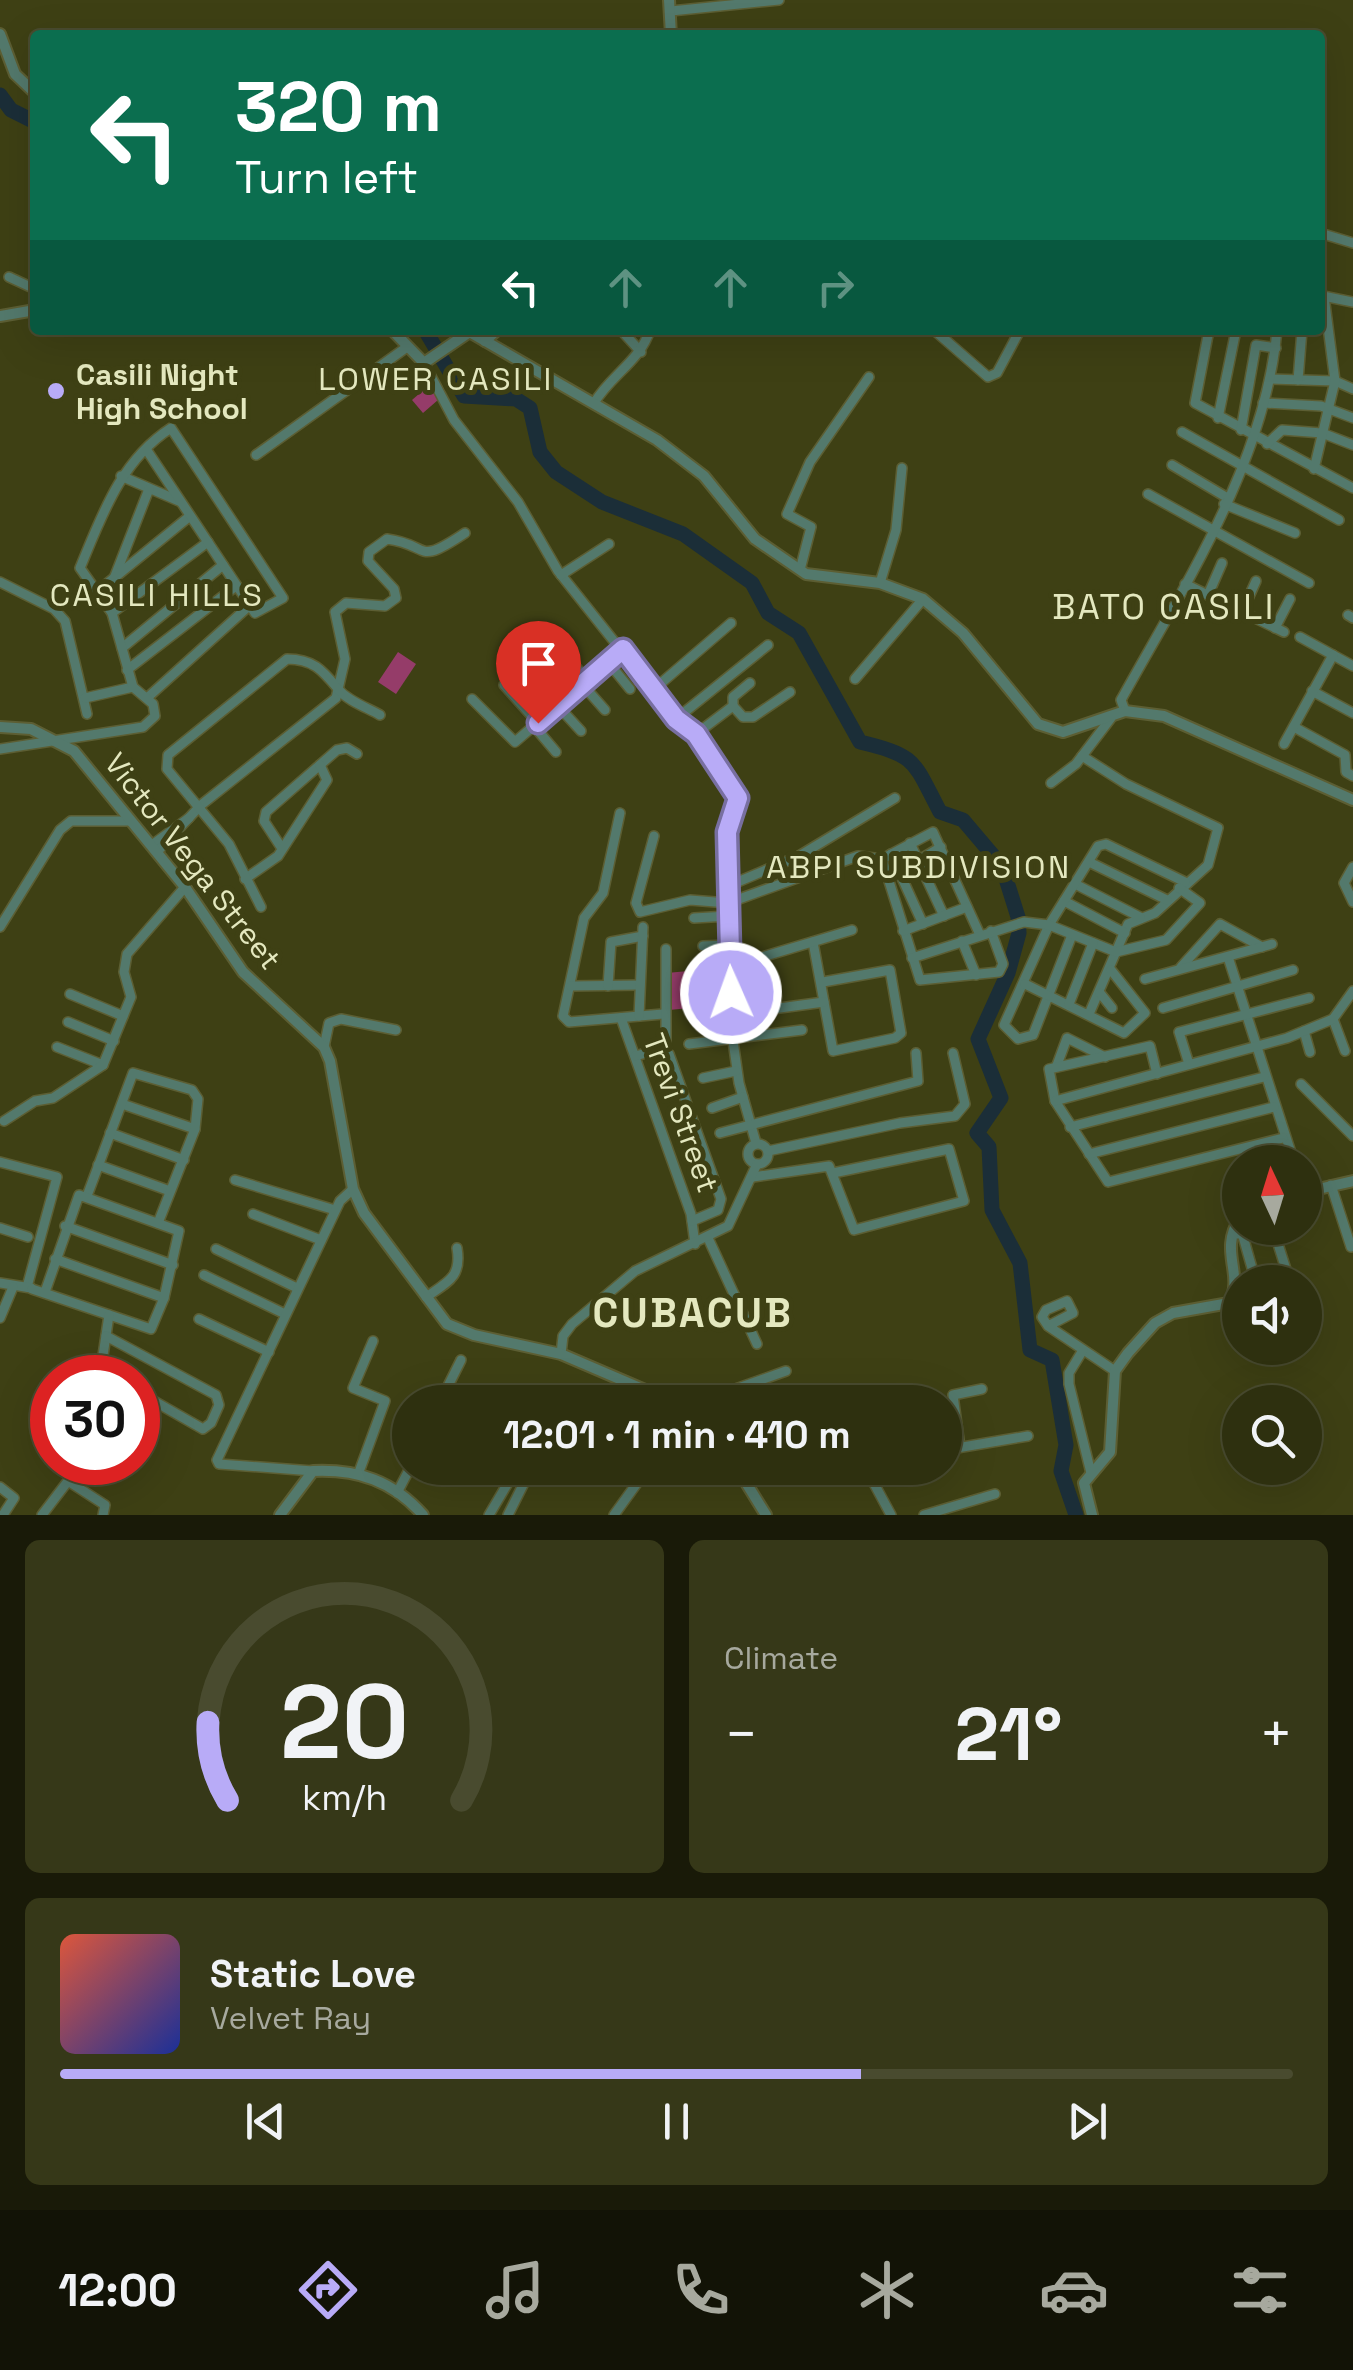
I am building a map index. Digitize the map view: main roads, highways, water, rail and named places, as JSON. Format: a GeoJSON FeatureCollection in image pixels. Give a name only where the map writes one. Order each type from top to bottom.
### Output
{"type":"FeatureCollection","features":[{"type":"Feature","properties":{"kind":"waterway"},"geometry":{"type":"LineString","coordinates":[[0,95],[11,110],[30,120]]}},
{"type":"Feature","properties":{"kind":"waterway"},"geometry":{"type":"LineString","coordinates":[[428,335],[464,396],[516,399],[530,408],[540,452],[556,472],[602,502],[683,534],[752,583],[768,613],[799,633],[860,742],[893,752],[912,763],[940,812],[963,820],[1002,866],[1019,933],[1008,973],[978,1039],[1001,1098],[977,1133],[989,1147],[992,1210],[1020,1263],[1030,1350],[1052,1360],[1066,1445],[1061,1471],[1076,1515]]}},
{"type":"Feature","properties":{"kind":"place","name":"Casili Night High School"},"geometry":{"type":"Point","coordinates":[56,391]}},
{"type":"Feature","properties":{"kind":"district","name":"LOWER CASILI"},"geometry":{"type":"Point","coordinates":[436,379]}},
{"type":"Feature","properties":{"kind":"district","name":"CASILI HILLS"},"geometry":{"type":"Point","coordinates":[157,595]}},
{"type":"Feature","properties":{"kind":"district","name":"BATO CASILI"},"geometry":{"type":"Point","coordinates":[1164,607]}},
{"type":"Feature","properties":{"kind":"district","name":"ABPI SUBDIVISION"},"geometry":{"type":"Point","coordinates":[919,867]}},
{"type":"Feature","properties":{"kind":"district","name":"CUBACUB"},"geometry":{"type":"Point","coordinates":[693,1313]}}]}
